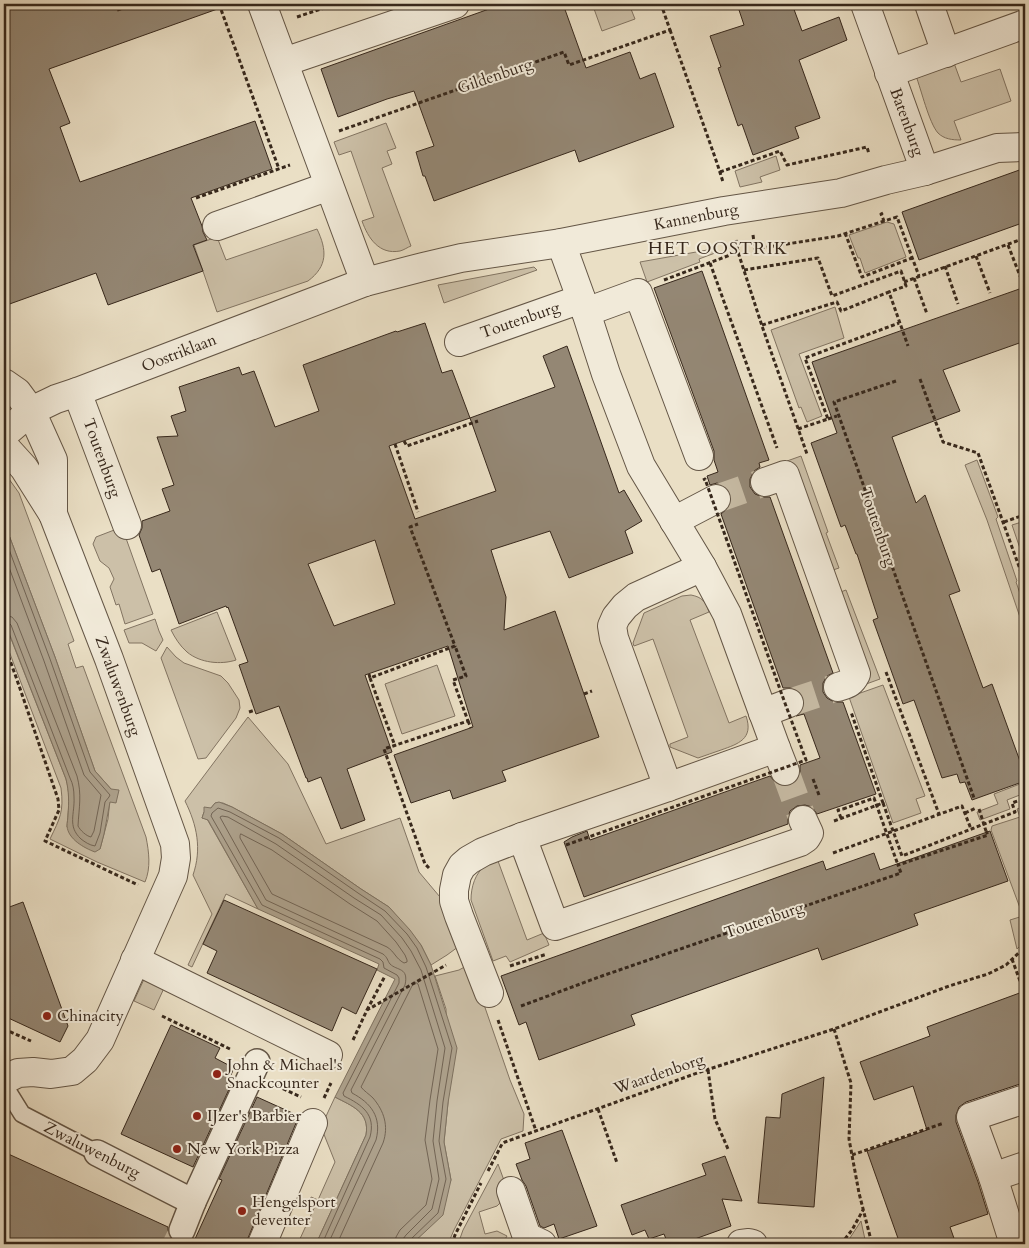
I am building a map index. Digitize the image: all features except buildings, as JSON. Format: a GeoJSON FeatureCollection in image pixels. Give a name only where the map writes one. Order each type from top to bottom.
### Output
{"type":"FeatureCollection","features":[{"type":"Feature","properties":{"kind":"street"},"geometry":{"type":"LineString","coordinates":[[284,62],[455,4]]}},
{"type":"Feature","properties":{"kind":"street","name":"Batenburg"},"geometry":{"type":"LineString","coordinates":[[865,4],[925,172]]}},
{"type":"Feature","properties":{"kind":"street"},"geometry":{"type":"LineString","coordinates":[[929,4],[946,53]]}},
{"type":"Feature","properties":{"kind":"street"},"geometry":{"type":"LineString","coordinates":[[267,15],[365,282]]}},
{"type":"Feature","properties":{"kind":"street","name":"Batenburg"},"geometry":{"type":"LineString","coordinates":[[889,73],[1025,24]]}},
{"type":"Feature","properties":{"kind":"street","name":"Kannenburg"},"geometry":{"type":"LineString","coordinates":[[365,282],[461,258],[732,220],[882,181],[925,172],[997,148],[1025,147]]}},
{"type":"Feature","properties":{"kind":"street"},"geometry":{"type":"LineString","coordinates":[[217,226],[329,186]]}},
{"type":"Feature","properties":{"kind":"street","name":"Toutenburg"},"geometry":{"type":"LineString","coordinates":[[560,243],[641,466],[702,567],[727,614],[763,714],[794,762]]}},
{"type":"Feature","properties":{"kind":"street","name":"Oostriklaan"},"geometry":{"type":"LineString","coordinates":[[31,411],[56,399],[365,282]]}},
{"type":"Feature","properties":{"kind":"street"},"geometry":{"type":"LineString","coordinates":[[638,293],[706,479],[674,521]]}},
{"type":"Feature","properties":{"kind":"street","name":"Toutenburg"},"geometry":{"type":"LineString","coordinates":[[459,342],[583,306],[638,293]]}},
{"type":"Feature","properties":{"kind":"street"},"geometry":{"type":"LineString","coordinates":[[4,383],[17,392],[31,411],[4,434]]}},
{"type":"Feature","properties":{"kind":"street","name":"Toutenburg"},"geometry":{"type":"LineString","coordinates":[[77,392],[126,525]]}},
{"type":"Feature","properties":{"kind":"street","name":"Zwaluwenburg"},"geometry":{"type":"LineString","coordinates":[[4,1080],[18,1073],[51,1074],[72,1071],[85,1060],[100,1040],[173,876],[176,858],[175,844],[109,659],[53,514],[53,460],[31,411]]}},
{"type":"Feature","properties":{"kind":"street"},"geometry":{"type":"LineString","coordinates":[[4,446],[24,468],[53,514]]}},
{"type":"Feature","properties":{"kind":"street"},"geometry":{"type":"LineString","coordinates":[[775,478],[856,674],[853,681],[840,686]]}},
{"type":"Feature","properties":{"kind":"street"},"geometry":{"type":"LineString","coordinates":[[668,787],[614,638],[612,626],[616,617],[625,606],[636,597],[702,567]]}},
{"type":"Feature","properties":{"kind":"street"},"geometry":{"type":"LineString","coordinates":[[763,714],[788,703]]}},
{"type":"Feature","properties":{"kind":"street"},"geometry":{"type":"LineString","coordinates":[[489,993],[454,901],[457,875],[468,860],[522,837],[668,787],[794,762]]}},
{"type":"Feature","properties":{"kind":"street"},"geometry":{"type":"LineString","coordinates":[[522,837],[554,926],[800,842],[809,833],[812,810]]}},
{"type":"Feature","properties":{"kind":"street"},"geometry":{"type":"LineString","coordinates":[[135,960],[328,1055]]}},
{"type":"Feature","properties":{"kind":"street"},"geometry":{"type":"LineString","coordinates":[[182,1230],[254,1069]]}},
{"type":"Feature","properties":{"kind":"street"},"geometry":{"type":"LineString","coordinates":[[1014,1244],[993,1177],[971,1117],[1025,1098]]}},
{"type":"Feature","properties":{"kind":"street"},"geometry":{"type":"LineString","coordinates":[[262,1244],[313,1123]]}},
{"type":"Feature","properties":{"kind":"street","name":"Zwaluwenburg"},"geometry":{"type":"LineString","coordinates":[[97,1153],[193,1202]]}},
{"type":"Feature","properties":{"kind":"street"},"geometry":{"type":"LineString","coordinates":[[993,1177],[1025,1166]]}},
{"type":"Feature","properties":{"kind":"street"},"geometry":{"type":"LineString","coordinates":[[511,1191],[527,1237],[542,1244]]}},
{"type":"Feature","properties":{"kind":"street"},"geometry":{"type":"LineString","coordinates":[[741,1244],[753,1244]]}},
{"type":"Feature","properties":{"kind":"lane","name":"Zwaluwenburg"},"geometry":{"type":"LineString","coordinates":[[4,1085],[22,1114],[97,1153]]}},
{"type":"Feature","properties":{"kind":"path"},"geometry":{"type":"LineString","coordinates":[[115,4],[117,10],[136,4]]}},
{"type":"Feature","properties":{"kind":"path"},"geometry":{"type":"LineString","coordinates":[[219,4],[279,169]]}},
{"type":"Feature","properties":{"kind":"path"},"geometry":{"type":"LineString","coordinates":[[267,15],[336,4]]}},
{"type":"Feature","properties":{"kind":"path"},"geometry":{"type":"LineString","coordinates":[[661,4],[720,172],[738,252],[798,429],[837,416]]}},
{"type":"Feature","properties":{"kind":"path","name":"Gildenburg"},"geometry":{"type":"LineString","coordinates":[[196,198],[279,169],[315,148],[564,52],[569,66],[670,30]]}},
{"type":"Feature","properties":{"kind":"path"},"geometry":{"type":"LineString","coordinates":[[720,172],[780,151],[787,165],[867,147],[895,209],[881,214],[884,221]]}},
{"type":"Feature","properties":{"kind":"path"},"geometry":{"type":"LineString","coordinates":[[732,220],[751,227],[755,249],[838,236],[897,217],[919,276]]}},
{"type":"Feature","properties":{"kind":"path"},"geometry":{"type":"LineString","coordinates":[[845,233],[862,277],[912,258]]}},
{"type":"Feature","properties":{"kind":"path"},"geometry":{"type":"LineString","coordinates":[[904,282],[1025,238]]}},
{"type":"Feature","properties":{"kind":"path"},"geometry":{"type":"LineString","coordinates":[[1008,244],[1022,281]]}},
{"type":"Feature","properties":{"kind":"path"},"geometry":{"type":"LineString","coordinates":[[638,293],[650,285],[738,252]]}},
{"type":"Feature","properties":{"kind":"path"},"geometry":{"type":"LineString","coordinates":[[976,256],[990,293]]}},
{"type":"Feature","properties":{"kind":"path"},"geometry":{"type":"LineString","coordinates":[[744,270],[818,258],[832,296],[834,294],[901,271],[906,286],[841,311],[834,294]]}},
{"type":"Feature","properties":{"kind":"path"},"geometry":{"type":"LineString","coordinates":[[710,263],[761,402],[775,478]]}},
{"type":"Feature","properties":{"kind":"path"},"geometry":{"type":"LineString","coordinates":[[945,266],[958,304]]}},
{"type":"Feature","properties":{"kind":"path"},"geometry":{"type":"LineString","coordinates":[[914,278],[927,314]]}},
{"type":"Feature","properties":{"kind":"path"},"geometry":{"type":"LineString","coordinates":[[889,292],[908,346]]}},
{"type":"Feature","properties":{"kind":"path"},"geometry":{"type":"LineString","coordinates":[[762,326],[837,302]]}},
{"type":"Feature","properties":{"kind":"path"},"geometry":{"type":"LineString","coordinates":[[828,419],[805,358],[900,323]]}},
{"type":"Feature","properties":{"kind":"path"},"geometry":{"type":"LineString","coordinates":[[920,378],[943,442],[978,453],[1025,583]]}},
{"type":"Feature","properties":{"kind":"path","name":"Toutenburg"},"geometry":{"type":"LineString","coordinates":[[896,381],[834,402],[974,798]]}},
{"type":"Feature","properties":{"kind":"path"},"geometry":{"type":"LineString","coordinates":[[404,441],[406,446],[478,421]]}},
{"type":"Feature","properties":{"kind":"path"},"geometry":{"type":"LineString","coordinates":[[395,444],[418,512]]}},
{"type":"Feature","properties":{"kind":"path"},"geometry":{"type":"LineString","coordinates":[[566,845],[794,762],[782,695],[706,479]]}},
{"type":"Feature","properties":{"kind":"path"},"geometry":{"type":"LineString","coordinates":[[1004,522],[1024,515]]}},
{"type":"Feature","properties":{"kind":"path"},"geometry":{"type":"LineString","coordinates":[[418,524],[410,527],[466,676],[453,680],[471,728]]}},
{"type":"Feature","properties":{"kind":"path"},"geometry":{"type":"LineString","coordinates":[[4,644],[58,799],[59,810],[45,841],[146,889]]}},
{"type":"Feature","properties":{"kind":"path"},"geometry":{"type":"LineString","coordinates":[[395,746],[369,676],[455,646]]}},
{"type":"Feature","properties":{"kind":"path"},"geometry":{"type":"LineString","coordinates":[[840,686],[902,856],[1015,812],[1012,803],[1025,798]]}},
{"type":"Feature","properties":{"kind":"path"},"geometry":{"type":"LineString","coordinates":[[584,694],[592,691]]}},
{"type":"Feature","properties":{"kind":"path"},"geometry":{"type":"LineString","coordinates":[[249,712],[255,710]]}},
{"type":"Feature","properties":{"kind":"path"},"geometry":{"type":"LineString","coordinates":[[454,890],[425,864],[384,749],[468,721]]}},
{"type":"Feature","properties":{"kind":"path"},"geometry":{"type":"LineString","coordinates":[[812,776],[812,810]]}},
{"type":"Feature","properties":{"kind":"path"},"geometry":{"type":"LineString","coordinates":[[841,818],[838,810],[874,798],[898,865]]}},
{"type":"Feature","properties":{"kind":"path"},"geometry":{"type":"LineString","coordinates":[[833,821],[883,804]]}},
{"type":"Feature","properties":{"kind":"path"},"geometry":{"type":"LineString","coordinates":[[836,852],[962,806],[971,830]]}},
{"type":"Feature","properties":{"kind":"path","name":"Toutenburg"},"geometry":{"type":"LineString","coordinates":[[522,1006],[599,977],[901,872],[898,865],[988,835],[977,809],[965,815]]}},
{"type":"Feature","properties":{"kind":"path","name":"Waardenborg"},"geometry":{"type":"LineString","coordinates":[[452,1244],[502,1144],[505,1142],[988,974],[1006,964],[1025,947]]}},
{"type":"Feature","properties":{"kind":"path"},"geometry":{"type":"LineString","coordinates":[[1012,959],[1025,995]]}},
{"type":"Feature","properties":{"kind":"path"},"geometry":{"type":"LineString","coordinates":[[376,1004],[437,969]]}},
{"type":"Feature","properties":{"kind":"path"},"geometry":{"type":"LineString","coordinates":[[367,1010],[385,976]]}},
{"type":"Feature","properties":{"kind":"path"},"geometry":{"type":"LineString","coordinates":[[489,993],[536,1131]]}},
{"type":"Feature","properties":{"kind":"path"},"geometry":{"type":"LineString","coordinates":[[162,1016],[303,1098]]}},
{"type":"Feature","properties":{"kind":"path"},"geometry":{"type":"LineString","coordinates":[[834,1029],[851,1083],[848,1139],[872,1244]]}},
{"type":"Feature","properties":{"kind":"path"},"geometry":{"type":"LineString","coordinates":[[708,1070],[715,1119],[728,1149]]}},
{"type":"Feature","properties":{"kind":"path"},"geometry":{"type":"LineString","coordinates":[[598,1109],[617,1163]]}},
{"type":"Feature","properties":{"kind":"path"},"geometry":{"type":"LineString","coordinates":[[852,1156],[964,1116],[971,1117]]}},
{"type":"Feature","properties":{"kind":"path"},"geometry":{"type":"LineString","coordinates":[[841,1244],[852,1230],[863,1210]]}},
{"type":"Feature","properties":{"kind":"shaded area"},"geometry":{"type":"Polygon","coordinates":[[[599,4],[629,4],[635,19],[602,31],[593,6],[599,4]]]}},
{"type":"Feature","properties":{"kind":"shaded area"},"geometry":{"type":"Polygon","coordinates":[[[954,63],[961,82],[1000,69],[1011,101],[954,121],[961,140],[948,139],[938,133],[928,114],[916,76],[954,63]]]}},
{"type":"Feature","properties":{"kind":"shaded area"},"geometry":{"type":"Polygon","coordinates":[[[386,123],[396,148],[387,151],[392,164],[382,168],[411,246],[393,252],[380,248],[371,239],[362,221],[374,217],[351,151],[339,155],[334,142],[386,123]]]}},
{"type":"Feature","properties":{"kind":"shaded area"},"geometry":{"type":"Polygon","coordinates":[[[776,156],[780,170],[760,177],[762,182],[740,187],[735,171],[776,156]]]}},
{"type":"Feature","properties":{"kind":"shaded area"},"geometry":{"type":"Polygon","coordinates":[[[887,222],[894,224],[906,257],[865,273],[849,235],[887,222]]]}},
{"type":"Feature","properties":{"kind":"shaded area"},"geometry":{"type":"Polygon","coordinates":[[[317,229],[323,244],[324,257],[319,270],[308,281],[217,312],[194,245],[217,237],[226,260],[317,229]]]}},
{"type":"Feature","properties":{"kind":"shaded area"},"geometry":{"type":"Polygon","coordinates":[[[713,249],[715,253],[699,259],[700,262],[647,282],[640,262],[713,249]]]}},
{"type":"Feature","properties":{"kind":"shaded area"},"geometry":{"type":"Polygon","coordinates":[[[534,267],[537,270],[444,303],[438,285],[534,267]]]}},
{"type":"Feature","properties":{"kind":"shaded area"},"geometry":{"type":"Polygon","coordinates":[[[835,307],[844,338],[799,354],[822,416],[807,422],[801,407],[799,408],[771,330],[835,307]]]}},
{"type":"Feature","properties":{"kind":"shaded area"},"geometry":{"type":"Polygon","coordinates":[[[801,456],[839,568],[827,572],[787,461],[801,456]]]}},
{"type":"Feature","properties":{"kind":"shaded area"},"geometry":{"type":"Polygon","coordinates":[[[977,460],[998,517],[996,519],[1025,608],[1025,632],[987,520],[965,465],[977,460]]]}},
{"type":"Feature","properties":{"kind":"shaded area"},"geometry":{"type":"Polygon","coordinates":[[[4,472],[19,493],[74,641],[68,644],[76,668],[83,666],[146,837],[149,860],[145,882],[97,862],[50,839],[60,815],[62,803],[61,788],[4,638],[4,621],[68,785],[67,827],[100,849],[108,819],[111,789],[95,771],[55,657],[4,522],[4,472]]]}},
{"type":"Feature","properties":{"kind":"shaded area"},"geometry":{"type":"Polygon","coordinates":[[[1025,521],[1025,563],[1012,525],[1025,521]]]}},
{"type":"Feature","properties":{"kind":"shaded area"},"geometry":{"type":"Polygon","coordinates":[[[122,527],[153,614],[125,624],[119,604],[116,605],[110,587],[114,579],[109,568],[100,561],[93,544],[96,537],[122,527]]]}},
{"type":"Feature","properties":{"kind":"shaded area"},"geometry":{"type":"Polygon","coordinates":[[[846,590],[880,679],[858,687],[835,594],[846,590]]]}},
{"type":"Feature","properties":{"kind":"shaded area"},"geometry":{"type":"Polygon","coordinates":[[[691,595],[703,600],[709,612],[690,620],[729,723],[746,716],[748,724],[746,735],[738,743],[698,758],[670,747],[670,744],[688,737],[653,639],[634,646],[633,643],[644,613],[682,596],[691,595]]]}},
{"type":"Feature","properties":{"kind":"shaded area"},"geometry":{"type":"Polygon","coordinates":[[[217,612],[236,660],[217,663],[198,659],[184,650],[171,630],[217,612]]]}},
{"type":"Feature","properties":{"kind":"shaded area"},"geometry":{"type":"Polygon","coordinates":[[[155,619],[163,640],[156,651],[142,643],[129,643],[124,630],[155,619]]]}},
{"type":"Feature","properties":{"kind":"shaded area"},"geometry":{"type":"Polygon","coordinates":[[[167,647],[184,663],[221,676],[239,700],[240,708],[236,718],[206,758],[198,759],[161,658],[167,647]]]}},
{"type":"Feature","properties":{"kind":"shaded area"},"geometry":{"type":"Polygon","coordinates":[[[437,665],[455,716],[402,734],[385,684],[437,665]]]}},
{"type":"Feature","properties":{"kind":"shaded area"},"geometry":{"type":"Polygon","coordinates":[[[883,685],[925,796],[916,799],[921,813],[893,823],[849,697],[883,685]]]}},
{"type":"Feature","properties":{"kind":"shaded area"},"geometry":{"type":"Polygon","coordinates":[[[248,717],[288,764],[326,844],[400,818],[419,872],[445,903],[462,944],[431,965],[421,945],[389,907],[282,834],[232,807],[223,803],[215,803],[204,812],[202,818],[207,819],[258,909],[226,894],[192,967],[188,965],[212,914],[193,875],[198,846],[193,819],[185,801],[248,717]]]}},
{"type":"Feature","properties":{"kind":"shaded area"},"geometry":{"type":"Polygon","coordinates":[[[1025,782],[1025,793],[1007,800],[1010,809],[980,820],[977,812],[998,804],[994,794],[1025,782]]]}},
{"type":"Feature","properties":{"kind":"shaded area"},"geometry":{"type":"Polygon","coordinates":[[[1025,806],[1025,941],[1017,949],[1010,920],[1023,916],[991,830],[992,826],[1020,817],[1017,809],[1025,806]]]}},
{"type":"Feature","properties":{"kind":"shaded area"},"geometry":{"type":"Polygon","coordinates":[[[498,861],[527,940],[544,933],[549,945],[510,962],[506,956],[493,961],[471,900],[476,876],[486,865],[498,861]]]}},
{"type":"Feature","properties":{"kind":"shaded area"},"geometry":{"type":"Polygon","coordinates":[[[470,964],[510,1080],[524,1114],[523,1131],[501,1139],[448,1244],[412,1244],[421,1235],[451,1180],[444,1142],[448,1103],[446,1009],[435,976],[459,970],[470,964]]]}},
{"type":"Feature","properties":{"kind":"shaded area"},"geometry":{"type":"Polygon","coordinates":[[[145,977],[165,986],[154,1010],[134,1001],[145,977]]]}},
{"type":"Feature","properties":{"kind":"shaded area"},"geometry":{"type":"Polygon","coordinates":[[[335,1097],[353,1107],[362,1115],[367,1127],[366,1135],[316,1244],[290,1244],[293,1239],[299,1241],[315,1206],[308,1203],[311,1197],[318,1200],[335,1162],[321,1127],[335,1097]]]}},
{"type":"Feature","properties":{"kind":"shaded area"},"geometry":{"type":"Polygon","coordinates":[[[498,1164],[509,1194],[497,1206],[479,1212],[485,1234],[497,1231],[507,1236],[502,1244],[458,1244],[463,1230],[498,1164]]]}},
{"type":"Feature","properties":{"kind":"shaded area"},"geometry":{"type":"Polygon","coordinates":[[[861,1221],[866,1244],[846,1244],[861,1221]]]}},
{"type":"Feature","properties":{"kind":"water"},"geometry":{"type":"Polygon","coordinates":[[[4,522],[55,657],[95,771],[111,789],[119,790],[116,803],[110,802],[100,849],[95,852],[73,839],[68,831],[68,788],[66,779],[4,620],[4,522]]]}},
{"type":"Feature","properties":{"kind":"water"},"geometry":{"type":"Polygon","coordinates":[[[219,802],[282,834],[389,907],[421,945],[431,965],[457,1048],[444,1142],[451,1180],[443,1215],[412,1244],[316,1244],[366,1135],[367,1127],[362,1115],[353,1107],[335,1097],[395,979],[377,970],[379,964],[258,909],[208,820],[202,818],[204,807],[211,808],[215,803],[219,802]]]}},
{"type":"Feature","properties":{"kind":"tunnel"},"geometry":{"type":"LineString","coordinates":[[716,499],[765,482]]}},
{"type":"Feature","properties":{"kind":"tunnel"},"geometry":{"type":"LineString","coordinates":[[789,703],[838,687]]}},
{"type":"Feature","properties":{"kind":"tunnel"},"geometry":{"type":"LineString","coordinates":[[785,771],[803,820]]}},
{"type":"Feature","properties":{"kind":"tunnel"},"geometry":{"type":"LineString","coordinates":[[175,1244],[182,1230]]}},
{"type":"Feature","properties":{"kind":"place","name":"Chinacity"},"geometry":{"type":"Point","coordinates":[47,1016]}},
{"type":"Feature","properties":{"kind":"place","name":"John & Michael's Snackcounter"},"geometry":{"type":"Point","coordinates":[217,1074]}},
{"type":"Feature","properties":{"kind":"place","name":"IJzer's Barbier"},"geometry":{"type":"Point","coordinates":[197,1116]}},
{"type":"Feature","properties":{"kind":"place","name":"New York Pizza"},"geometry":{"type":"Point","coordinates":[177,1149]}},
{"type":"Feature","properties":{"kind":"place","name":"Hengelsport deventer"},"geometry":{"type":"Point","coordinates":[242,1211]}},
{"type":"Feature","properties":{"kind":"district","name":"HET OOSTRIK"},"geometry":{"type":"Point","coordinates":[718,248]}}]}
